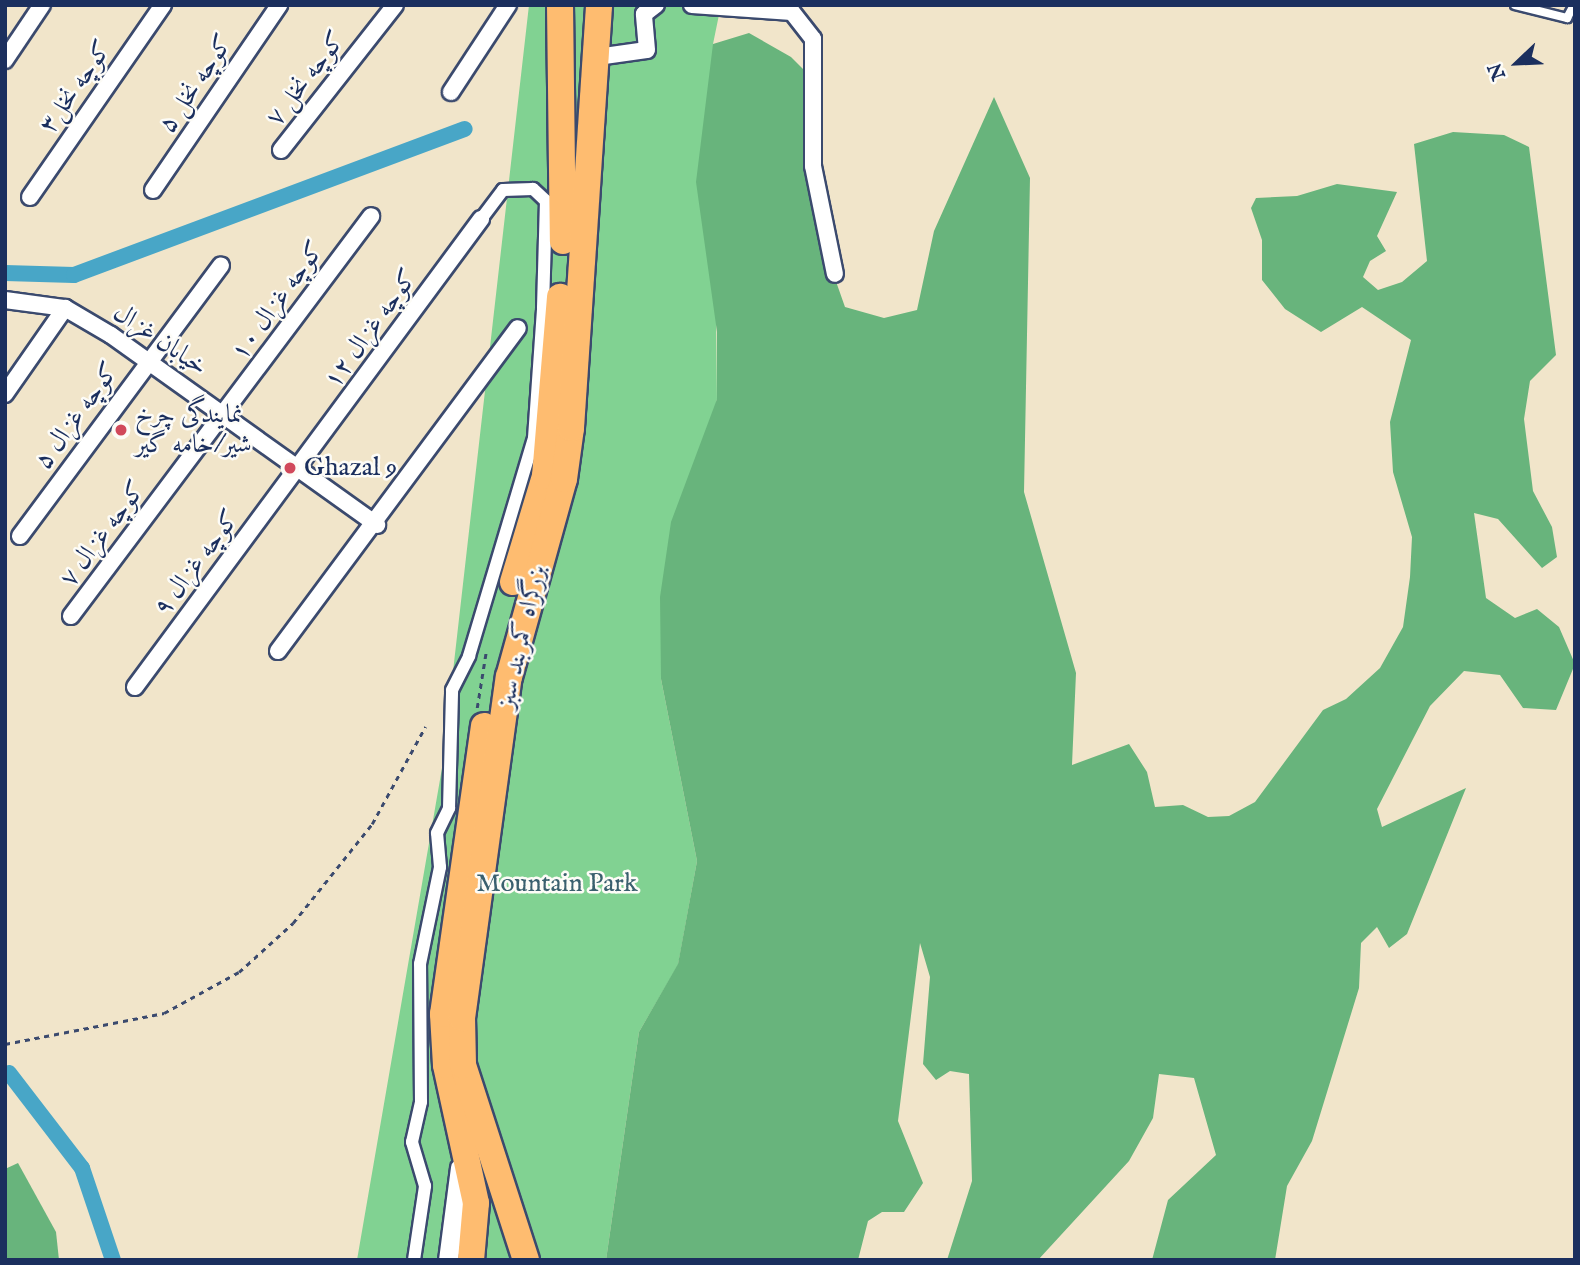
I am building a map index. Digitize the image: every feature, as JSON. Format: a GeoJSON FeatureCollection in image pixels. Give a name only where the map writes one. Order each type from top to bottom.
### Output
{"type":"FeatureCollection","features":[{"type":"Feature","properties":{"kind":"highway","name":"بزرگراه کمربند سبز"},"geometry":{"type":"LineString","coordinates":[[471,1260],[477,1203],[459,1125],[443,1013],[491,676],[545,476],[552,426],[564,218],[561,5]]}},
{"type":"Feature","properties":{"kind":"highway","name":"بزرگراه کمربند سبز"},"geometry":{"type":"LineString","coordinates":[[526,1260],[463,1065],[462,1018],[509,677],[564,479],[597,94],[599,5]]}},
{"type":"Feature","properties":{"kind":"highway"},"geometry":{"type":"LineString","coordinates":[[561,90],[577,103],[597,94]]}},
{"type":"Feature","properties":{"kind":"street"},"geometry":{"type":"LineString","coordinates":[[5,60],[42,5]]}},
{"type":"Feature","properties":{"kind":"street","name":"کوچه نخل۳"},"geometry":{"type":"LineString","coordinates":[[30,197],[163,5]]}},
{"type":"Feature","properties":{"kind":"street","name":"کوچه نخل ۵"},"geometry":{"type":"LineString","coordinates":[[153,190],[279,5]]}},
{"type":"Feature","properties":{"kind":"street","name":"کوچه نخل ۷"},"geometry":{"type":"LineString","coordinates":[[281,150],[395,5]]}},
{"type":"Feature","properties":{"kind":"street"},"geometry":{"type":"LineString","coordinates":[[451,92],[508,5]]}},
{"type":"Feature","properties":{"kind":"street"},"geometry":{"type":"LineString","coordinates":[[597,57],[646,50],[644,14],[656,5]]}},
{"type":"Feature","properties":{"kind":"street"},"geometry":{"type":"LineString","coordinates":[[692,5],[792,12],[813,39],[813,166],[835,275]]}},
{"type":"Feature","properties":{"kind":"street"},"geometry":{"type":"LineString","coordinates":[[414,1260],[425,1186],[412,1142],[421,1102],[420,964],[440,867],[437,833],[449,808],[452,690],[468,656],[534,438],[547,201],[533,189],[503,190],[481,219]]}},
{"type":"Feature","properties":{"kind":"street","name":"کوچه غزال ۱۰"},"geometry":{"type":"LineString","coordinates":[[225,415],[371,216]]}},
{"type":"Feature","properties":{"kind":"street","name":"کوچه غزال ۱۲"},"geometry":{"type":"LineString","coordinates":[[299,469],[481,219]]}},
{"type":"Feature","properties":{"kind":"street","name":"کوچه غزال ۵"},"geometry":{"type":"LineString","coordinates":[[20,536],[221,265]]}},
{"type":"Feature","properties":{"kind":"street","name":"خیابان غزال"},"geometry":{"type":"LineString","coordinates":[[5,300],[65,308],[149,360],[377,525]]}},
{"type":"Feature","properties":{"kind":"street"},"geometry":{"type":"LineString","coordinates":[[5,394],[65,308]]}},
{"type":"Feature","properties":{"kind":"street"},"geometry":{"type":"LineString","coordinates":[[278,651],[377,525],[518,328]]}},
{"type":"Feature","properties":{"kind":"street","name":"کوچه غزال ۷"},"geometry":{"type":"LineString","coordinates":[[71,616],[225,415]]}},
{"type":"Feature","properties":{"kind":"street","name":"کوچه غزال ۹"},"geometry":{"type":"LineString","coordinates":[[135,687],[299,469]]}},
{"type":"Feature","properties":{"kind":"street"},"geometry":{"type":"LineString","coordinates":[[448,1260],[461,1187],[459,1125]]}},
{"type":"Feature","properties":{"kind":"lane"},"geometry":{"type":"LineString","coordinates":[[1515,5],[1567,18],[1574,5]]}},
{"type":"Feature","properties":{"kind":"path"},"geometry":{"type":"LineString","coordinates":[[476,717],[489,637]]}},
{"type":"Feature","properties":{"kind":"path"},"geometry":{"type":"LineString","coordinates":[[5,1044],[164,1013],[239,972],[292,923],[372,824],[425,727]]}},
{"type":"Feature","properties":{"kind":"green space","name":"Mountain Park"},"geometry":{"type":"Polygon","coordinates":[[[529,5],[721,5],[713,44],[717,399],[661,679],[697,861],[678,965],[639,1032],[606,1260],[357,1260],[442,768],[529,5]]]}},
{"type":"Feature","properties":{"kind":"green space"},"geometry":{"type":"Polygon","coordinates":[[[749,33],[791,57],[816,82],[820,236],[845,307],[884,318],[917,310],[934,231],[994,97],[1030,178],[1024,492],[1076,673],[1072,765],[1129,744],[1147,772],[1155,807],[1183,805],[1208,817],[1229,816],[1255,802],[1323,710],[1346,699],[1380,668],[1403,627],[1410,577],[1412,537],[1393,472],[1390,422],[1411,340],[1362,307],[1321,332],[1285,309],[1262,280],[1262,240],[1251,208],[1256,198],[1297,196],[1337,184],[1397,192],[1377,236],[1386,251],[1370,261],[1363,277],[1378,290],[1402,282],[1427,261],[1414,144],[1453,132],[1504,135],[1529,147],[1556,355],[1530,381],[1524,419],[1533,491],[1552,527],[1557,557],[1542,568],[1498,519],[1474,513],[1486,598],[1515,618],[1537,609],[1559,627],[1575,664],[1556,710],[1523,708],[1500,675],[1464,671],[1430,706],[1377,809],[1382,827],[1466,788],[1407,934],[1389,948],[1377,927],[1361,943],[1359,988],[1312,1141],[1287,1186],[1275,1260],[1152,1260],[1168,1200],[1216,1155],[1194,1078],[1159,1074],[1153,1118],[1129,1161],[1038,1260],[947,1260],[972,1181],[969,1074],[950,1071],[936,1080],[923,1064],[930,977],[920,943],[898,1121],[923,1183],[904,1212],[882,1212],[868,1221],[858,1260],[606,1260],[639,1032],[678,964],[697,861],[661,679],[660,597],[671,522],[717,399],[717,332],[696,182],[713,44],[749,33]]]}},
{"type":"Feature","properties":{"kind":"green space"},"geometry":{"type":"Polygon","coordinates":[[[18,1163],[56,1232],[59,1260],[5,1260],[5,1169],[18,1163]]]}},
{"type":"Feature","properties":{"kind":"waterway"},"geometry":{"type":"LineString","coordinates":[[5,273],[74,275],[465,129]]}},
{"type":"Feature","properties":{"kind":"waterway"},"geometry":{"type":"LineString","coordinates":[[9,1073],[82,1168],[113,1260]]}},
{"type":"Feature","properties":{"kind":"place","name":"نمایندگی چرخ شیر/خامه گیر"},"geometry":{"type":"Point","coordinates":[121,430]}},
{"type":"Feature","properties":{"kind":"place","name":"Ghazal 9"},"geometry":{"type":"Point","coordinates":[290,468]}}]}
